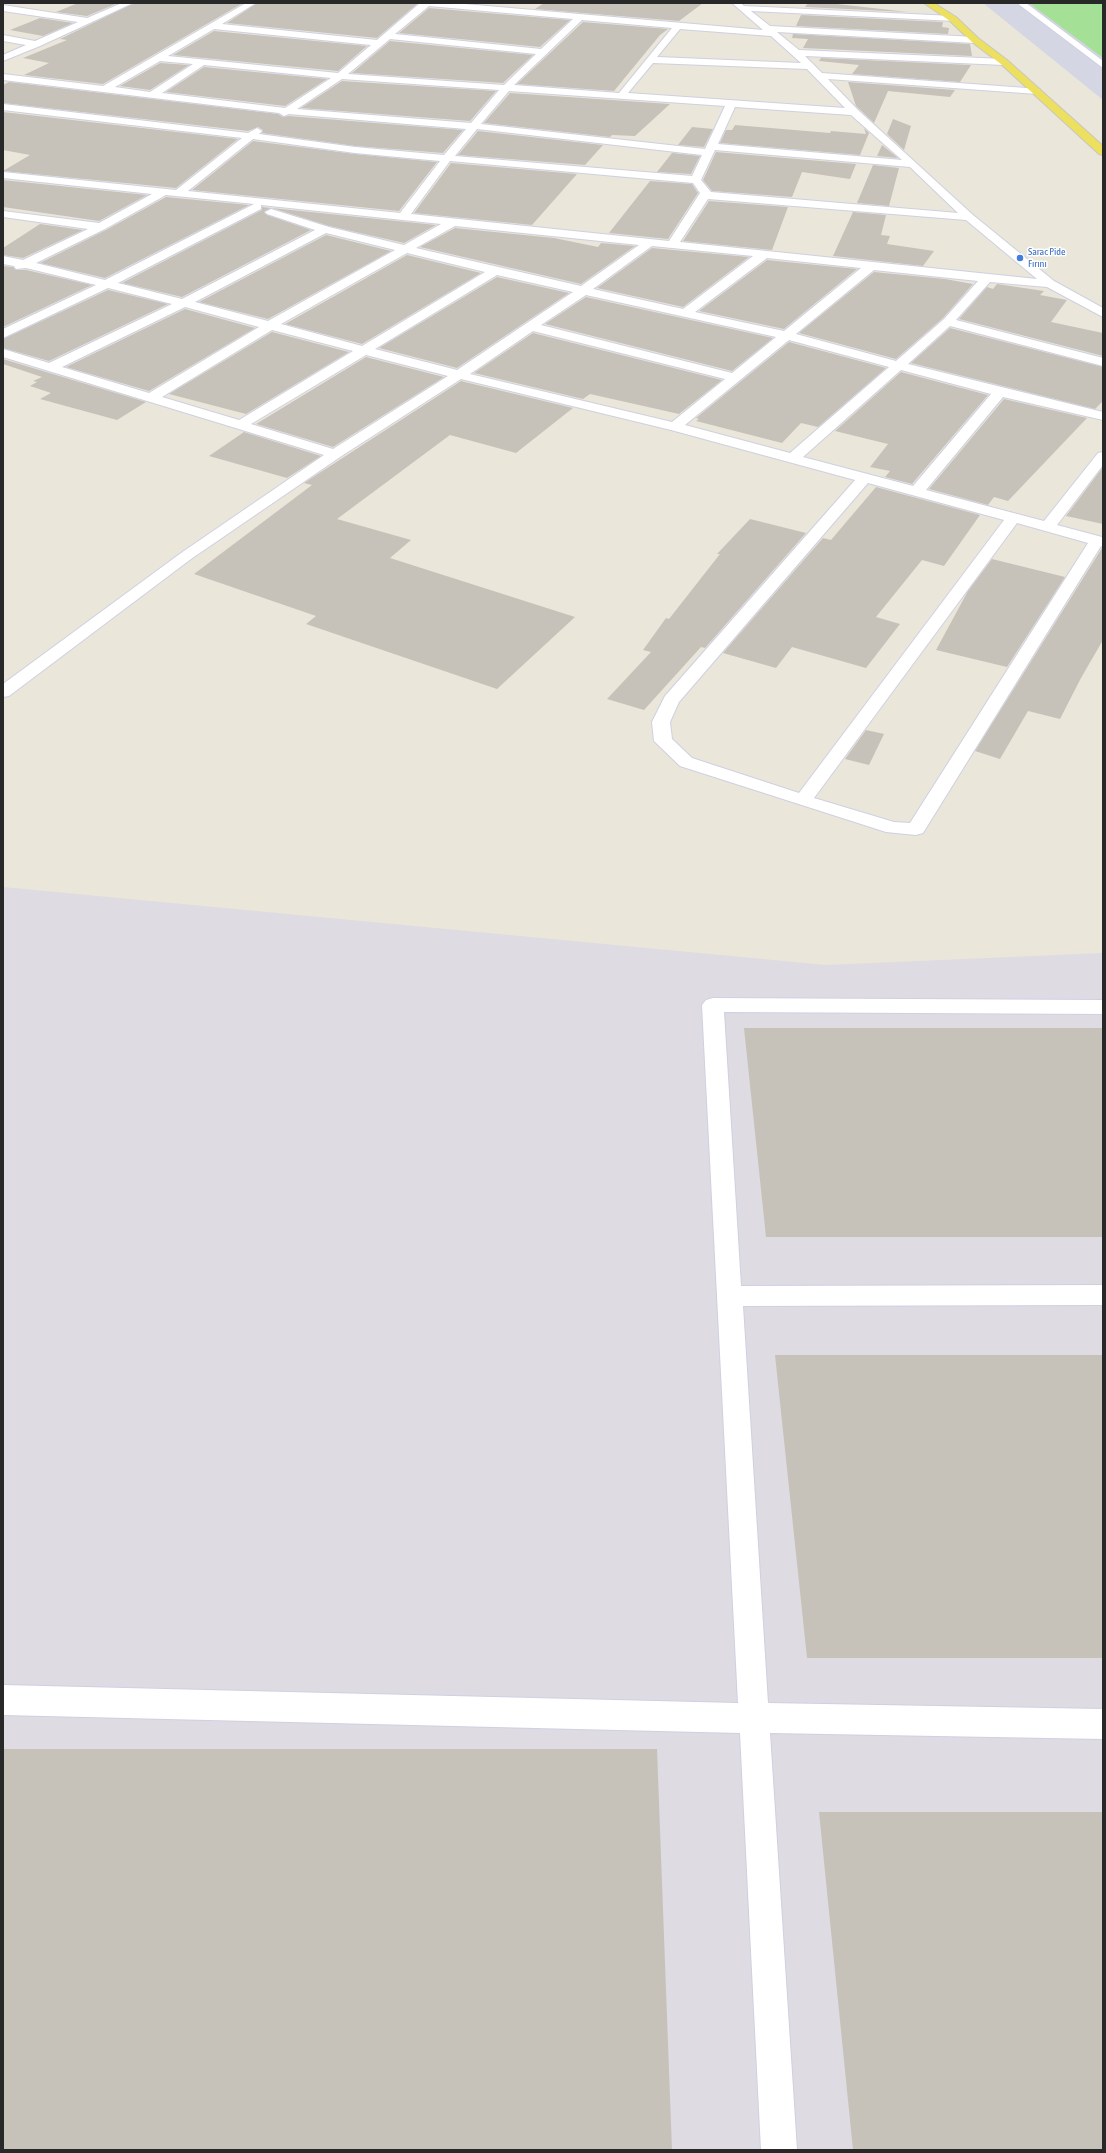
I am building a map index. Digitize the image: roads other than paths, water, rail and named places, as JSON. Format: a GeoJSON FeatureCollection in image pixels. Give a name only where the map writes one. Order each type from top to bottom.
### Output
{"type":"FeatureCollection","features":[{"type":"Feature","properties":{"kind":"main road"},"geometry":{"type":"LineString","coordinates":[[928,3],[953,19],[975,40],[1004,62],[1103,152]]}},
{"type":"Feature","properties":{"kind":"street"},"geometry":{"type":"LineString","coordinates":[[3,58],[37,44],[125,3]]}},
{"type":"Feature","properties":{"kind":"street"},"geometry":{"type":"LineString","coordinates":[[105,89],[252,3]]}},
{"type":"Feature","properties":{"kind":"street"},"geometry":{"type":"LineString","coordinates":[[179,193],[250,136],[340,76],[426,3],[677,26],[975,40]]}},
{"type":"Feature","properties":{"kind":"street"},"geometry":{"type":"LineString","coordinates":[[1021,3],[1103,65]]}},
{"type":"Feature","properties":{"kind":"street"},"geometry":{"type":"LineString","coordinates":[[739,6],[953,19]]}},
{"type":"Feature","properties":{"kind":"street"},"geometry":{"type":"LineString","coordinates":[[739,6],[797,53],[854,112],[913,164],[969,217],[1050,284],[1103,313]]}},
{"type":"Feature","properties":{"kind":"street"},"geometry":{"type":"LineString","coordinates":[[3,8],[88,21]]}},
{"type":"Feature","properties":{"kind":"street"},"geometry":{"type":"LineString","coordinates":[[403,217],[447,158],[507,87],[578,18]]}},
{"type":"Feature","properties":{"kind":"street"},"geometry":{"type":"LineString","coordinates":[[211,26],[543,52]]}},
{"type":"Feature","properties":{"kind":"street"},"geometry":{"type":"LineString","coordinates":[[621,96],[677,26]]}},
{"type":"Feature","properties":{"kind":"street"},"geometry":{"type":"LineString","coordinates":[[3,38],[37,44]]}},
{"type":"Feature","properties":{"kind":"street"},"geometry":{"type":"LineString","coordinates":[[797,53],[1004,62]]}},
{"type":"Feature","properties":{"kind":"street"},"geometry":{"type":"LineString","coordinates":[[159,58],[340,76],[854,112]]}},
{"type":"Feature","properties":{"kind":"street"},"geometry":{"type":"LineString","coordinates":[[650,60],[809,66]]}},
{"type":"Feature","properties":{"kind":"street"},"geometry":{"type":"LineString","coordinates":[[152,95],[203,62]]}},
{"type":"Feature","properties":{"kind":"street"},"geometry":{"type":"LineString","coordinates":[[820,76],[1037,91]]}},
{"type":"Feature","properties":{"kind":"street"},"geometry":{"type":"LineString","coordinates":[[3,77],[287,111],[473,126],[710,150],[913,164]]}},
{"type":"Feature","properties":{"kind":"street"},"geometry":{"type":"LineString","coordinates":[[696,180],[731,104]]}},
{"type":"Feature","properties":{"kind":"street"},"geometry":{"type":"LineString","coordinates":[[3,107],[365,151],[696,180],[706,193],[672,245]]}},
{"type":"Feature","properties":{"kind":"street"},"geometry":{"type":"LineString","coordinates":[[385,130],[395,120]]}},
{"type":"Feature","properties":{"kind":"street"},"geometry":{"type":"LineString","coordinates":[[365,151],[375,140]]}},
{"type":"Feature","properties":{"kind":"street"},"geometry":{"type":"LineString","coordinates":[[3,175],[165,191],[451,223],[872,265],[987,279],[1050,284]]}},
{"type":"Feature","properties":{"kind":"street"},"geometry":{"type":"LineString","coordinates":[[3,272],[25,264],[101,227],[165,191]]}},
{"type":"Feature","properties":{"kind":"street"},"geometry":{"type":"LineString","coordinates":[[705,195],[969,217]]}},
{"type":"Feature","properties":{"kind":"street"},"geometry":{"type":"LineString","coordinates":[[229,198],[325,229],[495,271],[788,336],[899,364],[1000,392],[1103,416]]}},
{"type":"Feature","properties":{"kind":"street"},"geometry":{"type":"LineString","coordinates":[[3,334],[105,285],[256,207]]}},
{"type":"Feature","properties":{"kind":"street"},"geometry":{"type":"LineString","coordinates":[[3,214],[101,227]]}},
{"type":"Feature","properties":{"kind":"street"},"geometry":{"type":"LineString","coordinates":[[151,398],[270,326],[408,249],[451,223]]}},
{"type":"Feature","properties":{"kind":"street"},"geometry":{"type":"LineString","coordinates":[[49,368],[184,303],[325,229]]}},
{"type":"Feature","properties":{"kind":"street"},"geometry":{"type":"LineString","coordinates":[[3,692],[186,556],[335,454],[459,375],[583,291],[650,242]]}},
{"type":"Feature","properties":{"kind":"street"},"geometry":{"type":"LineString","coordinates":[[685,313],[764,254]]}},
{"type":"Feature","properties":{"kind":"street"},"geometry":{"type":"LineString","coordinates":[[3,260],[184,303],[459,375],[675,427],[1100,541],[916,829],[893,828],[686,762],[663,741],[661,722],[671,700],[865,478]]}},
{"type":"Feature","properties":{"kind":"street"},"geometry":{"type":"LineString","coordinates":[[675,427],[788,336],[872,265]]}},
{"type":"Feature","properties":{"kind":"street"},"geometry":{"type":"LineString","coordinates":[[242,424],[495,271]]}},
{"type":"Feature","properties":{"kind":"street"},"geometry":{"type":"LineString","coordinates":[[792,458],[948,322],[987,279]]}},
{"type":"Feature","properties":{"kind":"street"},"geometry":{"type":"LineString","coordinates":[[948,322],[1103,362]]}},
{"type":"Feature","properties":{"kind":"street"},"geometry":{"type":"LineString","coordinates":[[530,326],[734,378]]}},
{"type":"Feature","properties":{"kind":"street"},"geometry":{"type":"LineString","coordinates":[[3,353],[49,368],[242,424],[335,454]]}},
{"type":"Feature","properties":{"kind":"street"},"geometry":{"type":"LineString","coordinates":[[916,492],[1000,392]]}},
{"type":"Feature","properties":{"kind":"street"},"geometry":{"type":"LineString","coordinates":[[1046,527],[1103,456]]}},
{"type":"Feature","properties":{"kind":"street"},"geometry":{"type":"LineString","coordinates":[[803,800],[1013,518]]}},
{"type":"Feature","properties":{"kind":"street"},"geometry":{"type":"LineString","coordinates":[[780,2150],[713,1005],[1103,1007]]}},
{"type":"Feature","properties":{"kind":"street"},"geometry":{"type":"LineString","coordinates":[[730,1296],[1103,1296]]}},
{"type":"Feature","properties":{"kind":"street"},"geometry":{"type":"LineString","coordinates":[[3,1700],[755,1718],[1103,1724]]}},
{"type":"Feature","properties":{"kind":"place","name":"Sarac Pide Fırını"},"geometry":{"type":"Point","coordinates":[1020,258]}}]}
